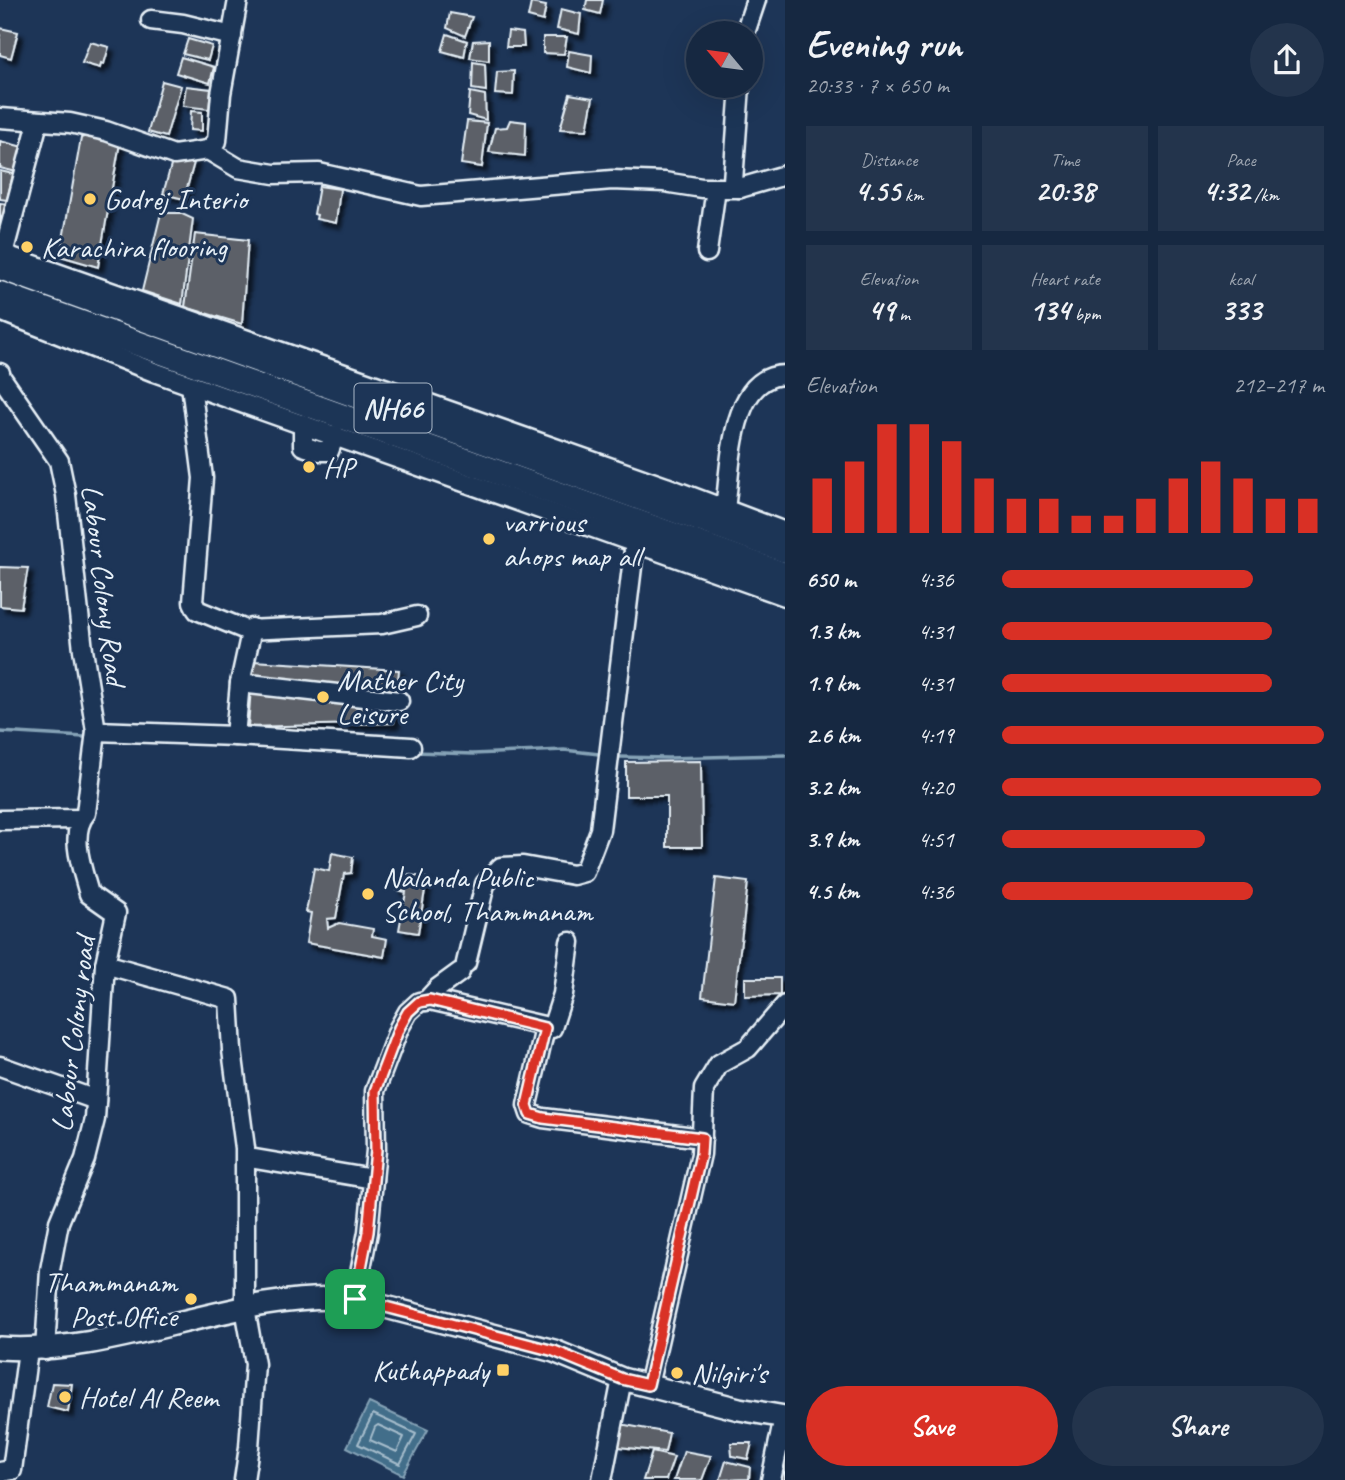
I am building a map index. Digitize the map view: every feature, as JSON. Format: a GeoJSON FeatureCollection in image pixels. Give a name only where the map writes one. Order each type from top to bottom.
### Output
{"type":"FeatureCollection","features":[{"type":"Feature","properties":{"kind":"highway","name":"NH66"},"geometry":{"type":"LineString","coordinates":[[1,258],[114,308],[476,430],[785,550]]}},
{"type":"Feature","properties":{"kind":"highway"},"geometry":{"type":"LineString","coordinates":[[107,332],[114,308]]}},
{"type":"Feature","properties":{"kind":"highway","name":"NH66"},"geometry":{"type":"LineString","coordinates":[[1,310],[107,332],[321,425],[785,575]]}},
{"type":"Feature","properties":{"kind":"main road"},"geometry":{"type":"LineString","coordinates":[[0,1348],[37,1350],[245,1308],[333,1297],[355,1299],[554,1351],[622,1379],[739,1409],[784,1417]]}},
{"type":"Feature","properties":{"kind":"street"},"geometry":{"type":"LineString","coordinates":[[0,118],[70,123],[106,131],[173,155],[208,150],[217,141],[221,94],[238,0]]}},
{"type":"Feature","properties":{"kind":"street"},"geometry":{"type":"LineString","coordinates":[[749,21],[755,0]]}},
{"type":"Feature","properties":{"kind":"street"},"geometry":{"type":"LineString","coordinates":[[151,20],[183,24],[232,36]]}},
{"type":"Feature","properties":{"kind":"street"},"geometry":{"type":"LineString","coordinates":[[739,98],[733,181],[740,188]]}},
{"type":"Feature","properties":{"kind":"street"},"geometry":{"type":"LineString","coordinates":[[38,122],[1,258],[476,430],[726,509],[785,532]]}},
{"type":"Feature","properties":{"kind":"street"},"geometry":{"type":"LineString","coordinates":[[208,150],[238,169],[274,174],[320,173],[421,196],[612,180],[664,181],[716,188],[740,188],[785,175]]}},
{"type":"Feature","properties":{"kind":"street"},"geometry":{"type":"LineString","coordinates":[[707,252],[716,188]]}},
{"type":"Feature","properties":{"kind":"street"},"geometry":{"type":"LineString","coordinates":[[1,310],[191,385],[321,425],[785,596]]}},
{"type":"Feature","properties":{"kind":"street","name":"Labour Colony Road"},"geometry":{"type":"LineString","coordinates":[[0,373],[59,461],[96,731],[86,813],[80,819]]}},
{"type":"Feature","properties":{"kind":"street"},"geometry":{"type":"LineString","coordinates":[[726,509],[732,448],[747,397],[760,383],[776,375],[785,375]]}},
{"type":"Feature","properties":{"kind":"street"},"geometry":{"type":"LineString","coordinates":[[191,385],[203,478],[193,602],[197,610],[246,630],[382,624],[417,616]]}},
{"type":"Feature","properties":{"kind":"street"},"geometry":{"type":"LineString","coordinates":[[426,1001],[463,967],[485,884],[501,867],[523,866],[573,875],[584,872],[600,830],[635,542]]}},
{"type":"Feature","properties":{"kind":"street"},"geometry":{"type":"LineString","coordinates":[[234,736],[240,683],[252,628]]}},
{"type":"Feature","properties":{"kind":"street"},"geometry":{"type":"LineString","coordinates":[[240,683],[399,701]]}},
{"type":"Feature","properties":{"kind":"street"},"geometry":{"type":"LineString","coordinates":[[96,731],[411,747]]}},
{"type":"Feature","properties":{"kind":"street"},"geometry":{"type":"LineString","coordinates":[[0,820],[80,819]]}},
{"type":"Feature","properties":{"kind":"street","name":"Labour Colony road"},"geometry":{"type":"LineString","coordinates":[[0,1472],[12,1470],[60,1222],[85,1159],[95,1119],[106,964],[116,913],[89,894],[78,839],[80,819]]}},
{"type":"Feature","properties":{"kind":"street"},"geometry":{"type":"LineString","coordinates":[[355,1299],[368,1232],[376,1150],[373,1107],[378,1081],[408,1012],[419,1002],[430,1000],[552,1028],[563,994],[570,942]]}},
{"type":"Feature","properties":{"kind":"street"},"geometry":{"type":"LineString","coordinates":[[106,964],[229,999],[232,1050],[245,1148],[245,1308],[255,1364],[244,1480]]}},
{"type":"Feature","properties":{"kind":"street"},"geometry":{"type":"LineString","coordinates":[[648,1385],[701,1154],[704,1089],[719,1064],[748,1048],[785,1005]]}},
{"type":"Feature","properties":{"kind":"street"},"geometry":{"type":"LineString","coordinates":[[545,1028],[527,1105],[530,1114],[543,1118],[702,1138]]}},
{"type":"Feature","properties":{"kind":"street"},"geometry":{"type":"LineString","coordinates":[[0,1066],[96,1100]]}},
{"type":"Feature","properties":{"kind":"street"},"geometry":{"type":"LineString","coordinates":[[255,1159],[373,1179]]}},
{"type":"Feature","properties":{"kind":"street"},"geometry":{"type":"LineString","coordinates":[[602,1480],[622,1379]]}},
{"type":"Feature","properties":{"kind":"street"},"geometry":{"type":"LineString","coordinates":[[771,1480],[784,1417]]}},
{"type":"Feature","properties":{"kind":"water"},"geometry":{"type":"Polygon","coordinates":[[[369,1403],[428,1430],[403,1475],[347,1447],[369,1403]]]}},
{"type":"Feature","properties":{"kind":"building"},"geometry":{"type":"Polygon","coordinates":[[[587,0],[603,0],[600,14],[585,10],[587,0]]]}},
{"type":"Feature","properties":{"kind":"building"},"geometry":{"type":"Polygon","coordinates":[[[531,3],[546,6],[543,21],[528,17],[531,3]]]}},
{"type":"Feature","properties":{"kind":"building"},"geometry":{"type":"Polygon","coordinates":[[[561,9],[581,14],[579,34],[557,29],[561,9]]]}},
{"type":"Feature","properties":{"kind":"building"},"geometry":{"type":"Polygon","coordinates":[[[450,13],[472,17],[465,36],[447,28],[450,13]]]}},
{"type":"Feature","properties":{"kind":"building"},"geometry":{"type":"Polygon","coordinates":[[[0,28],[18,32],[11,58],[0,55],[0,28]]]}},
{"type":"Feature","properties":{"kind":"building"},"geometry":{"type":"Polygon","coordinates":[[[508,31],[523,33],[524,47],[506,47],[508,31]]]}},
{"type":"Feature","properties":{"kind":"building"},"geometry":{"type":"Polygon","coordinates":[[[447,34],[467,41],[464,57],[442,51],[447,34]]]}},
{"type":"Feature","properties":{"kind":"building"},"geometry":{"type":"Polygon","coordinates":[[[543,37],[567,37],[564,54],[543,53],[543,37]]]}},
{"type":"Feature","properties":{"kind":"building"},"geometry":{"type":"Polygon","coordinates":[[[188,39],[212,46],[208,60],[183,54],[188,39]]]}},
{"type":"Feature","properties":{"kind":"building"},"geometry":{"type":"Polygon","coordinates":[[[489,40],[489,61],[470,58],[473,41],[489,40]]]}},
{"type":"Feature","properties":{"kind":"building"},"geometry":{"type":"Polygon","coordinates":[[[90,42],[109,47],[104,64],[101,63],[100,68],[82,63],[90,42]]]}},
{"type":"Feature","properties":{"kind":"building"},"geometry":{"type":"Polygon","coordinates":[[[569,51],[592,55],[591,73],[567,67],[569,51]]]}},
{"type":"Feature","properties":{"kind":"building"},"geometry":{"type":"Polygon","coordinates":[[[181,57],[214,67],[210,83],[176,73],[181,57]]]}},
{"type":"Feature","properties":{"kind":"building"},"geometry":{"type":"Polygon","coordinates":[[[473,62],[485,64],[486,91],[472,89],[473,62]]]}},
{"type":"Feature","properties":{"kind":"building"},"geometry":{"type":"Polygon","coordinates":[[[514,71],[513,95],[495,94],[497,72],[514,71]]]}},
{"type":"Feature","properties":{"kind":"building"},"geometry":{"type":"Polygon","coordinates":[[[162,81],[181,86],[166,137],[148,132],[162,81]]]}},
{"type":"Feature","properties":{"kind":"building"},"geometry":{"type":"Polygon","coordinates":[[[186,86],[211,89],[209,109],[183,106],[186,86]]]}},
{"type":"Feature","properties":{"kind":"building"},"geometry":{"type":"Polygon","coordinates":[[[470,92],[485,95],[486,120],[468,115],[470,92]]]}},
{"type":"Feature","properties":{"kind":"building"},"geometry":{"type":"Polygon","coordinates":[[[570,94],[593,98],[587,130],[560,129],[570,94]]]}},
{"type":"Feature","properties":{"kind":"building"},"geometry":{"type":"Polygon","coordinates":[[[191,111],[202,112],[202,131],[190,130],[191,111]]]}},
{"type":"Feature","properties":{"kind":"building"},"geometry":{"type":"Polygon","coordinates":[[[510,120],[526,122],[525,156],[489,152],[495,128],[507,127],[510,120]]]}},
{"type":"Feature","properties":{"kind":"building"},"geometry":{"type":"Polygon","coordinates":[[[467,121],[487,123],[482,167],[461,164],[467,121]]]}},
{"type":"Feature","properties":{"kind":"building","name":"Godrej Interio"},"geometry":{"type":"Polygon","coordinates":[[[96,132],[120,143],[98,267],[60,256],[81,138],[96,132]]]}},
{"type":"Feature","properties":{"kind":"building"},"geometry":{"type":"Polygon","coordinates":[[[0,141],[23,147],[17,172],[0,168],[0,141]]]}},
{"type":"Feature","properties":{"kind":"building"},"geometry":{"type":"Polygon","coordinates":[[[195,159],[184,199],[163,194],[172,162],[195,159]]]}},
{"type":"Feature","properties":{"kind":"building"},"geometry":{"type":"Polygon","coordinates":[[[0,171],[13,174],[7,200],[0,199],[0,171]]]}},
{"type":"Feature","properties":{"kind":"building"},"geometry":{"type":"Polygon","coordinates":[[[319,186],[340,189],[336,223],[316,219],[317,215],[314,214],[319,186]]]}},
{"type":"Feature","properties":{"kind":"building"},"geometry":{"type":"Polygon","coordinates":[[[0,203],[9,204],[0,234],[0,203]]]}},
{"type":"Feature","properties":{"kind":"building"},"geometry":{"type":"Polygon","coordinates":[[[161,213],[180,213],[193,219],[182,304],[142,291],[161,213]]]}},
{"type":"Feature","properties":{"kind":"building"},"geometry":{"type":"Polygon","coordinates":[[[195,234],[248,240],[242,324],[185,307],[195,234]]]}},
{"type":"Feature","properties":{"kind":"building"},"geometry":{"type":"Polygon","coordinates":[[[0,567],[28,568],[21,608],[0,606],[0,567]]]}},
{"type":"Feature","properties":{"kind":"building","name":"Mather City Leisure"},"geometry":{"type":"Polygon","coordinates":[[[253,661],[399,670],[394,723],[248,727],[253,661]]]}},
{"type":"Feature","properties":{"kind":"building"},"geometry":{"type":"Polygon","coordinates":[[[701,761],[702,847],[667,847],[667,796],[626,796],[626,762],[701,761]]]}},
{"type":"Feature","properties":{"kind":"building","name":"Nalanda Public School, Thammanam"},"geometry":{"type":"Polygon","coordinates":[[[332,853],[353,857],[351,873],[344,874],[336,918],[327,919],[328,928],[339,923],[373,929],[372,936],[387,939],[384,957],[306,943],[311,913],[306,912],[314,868],[329,871],[332,853]]]}},
{"type":"Feature","properties":{"kind":"building","name":"Nalanda Public School, Thammanam"},"geometry":{"type":"Polygon","coordinates":[[[400,873],[427,878],[418,933],[399,930],[406,892],[397,890],[400,873]]]}},
{"type":"Feature","properties":{"kind":"building"},"geometry":{"type":"Polygon","coordinates":[[[716,878],[748,882],[734,1001],[702,997],[716,878]]]}},
{"type":"Feature","properties":{"kind":"building"},"geometry":{"type":"Polygon","coordinates":[[[745,978],[780,978],[780,995],[745,996],[745,978]]]}},
{"type":"Feature","properties":{"kind":"building"},"geometry":{"type":"Polygon","coordinates":[[[52,1383],[72,1384],[68,1412],[47,1407],[52,1383]]]}},
{"type":"Feature","properties":{"kind":"building"},"geometry":{"type":"Polygon","coordinates":[[[620,1424],[669,1433],[665,1452],[619,1447],[620,1424]]]}},
{"type":"Feature","properties":{"kind":"building"},"geometry":{"type":"Polygon","coordinates":[[[731,1443],[752,1443],[748,1459],[732,1456],[731,1443]]]}},
{"type":"Feature","properties":{"kind":"building"},"geometry":{"type":"Polygon","coordinates":[[[684,1451],[711,1456],[702,1480],[674,1480],[684,1451]]]}},
{"type":"Feature","properties":{"kind":"building"},"geometry":{"type":"Polygon","coordinates":[[[652,1452],[674,1457],[666,1480],[643,1480],[652,1452]]]}},
{"type":"Feature","properties":{"kind":"building"},"geometry":{"type":"Polygon","coordinates":[[[782,1455],[785,1456],[785,1480],[776,1480],[782,1455]]]}},
{"type":"Feature","properties":{"kind":"building"},"geometry":{"type":"Polygon","coordinates":[[[726,1461],[750,1467],[749,1479],[720,1480],[726,1461]]]}},
{"type":"Feature","properties":{"kind":"waterway"},"geometry":{"type":"LineString","coordinates":[[0,732],[84,737]]}},
{"type":"Feature","properties":{"kind":"waterway"},"geometry":{"type":"LineString","coordinates":[[415,752],[473,754],[564,750],[599,754]]}},
{"type":"Feature","properties":{"kind":"waterway"},"geometry":{"type":"LineString","coordinates":[[620,757],[785,755]]}},
{"type":"Feature","properties":{"kind":"place","name":"Godrej Interio"},"geometry":{"type":"Point","coordinates":[90,199]}},
{"type":"Feature","properties":{"kind":"place","name":"Karachira flooring"},"geometry":{"type":"Point","coordinates":[27,247]}},
{"type":"Feature","properties":{"kind":"place","name":"HP"},"geometry":{"type":"Point","coordinates":[309,467]}},
{"type":"Feature","properties":{"kind":"place","name":"varrious ahops map all"},"geometry":{"type":"Point","coordinates":[489,539]}},
{"type":"Feature","properties":{"kind":"place","name":"Mather City Leisure"},"geometry":{"type":"Point","coordinates":[323,697]}},
{"type":"Feature","properties":{"kind":"place","name":"Nalanda Public School, Thammanam"},"geometry":{"type":"Point","coordinates":[368,894]}},
{"type":"Feature","properties":{"kind":"place","name":"Thammanam Post Office"},"geometry":{"type":"Point","coordinates":[191,1299]}},
{"type":"Feature","properties":{"kind":"place","name":"Kuthappady"},"geometry":{"type":"Point","coordinates":[503,1370]}},
{"type":"Feature","properties":{"kind":"place","name":"Nilgiri's"},"geometry":{"type":"Point","coordinates":[677,1373]}},
{"type":"Feature","properties":{"kind":"place","name":"Hotel Al Reem"},"geometry":{"type":"Point","coordinates":[65,1397]}},
{"type":"Feature","properties":{"kind":"route"},"geometry":{"type":"LineString","coordinates":[[430,1000],[545,1028],[527,1105],[530,1114],[543,1118],[702,1138],[701,1154],[648,1385],[622,1379],[554,1351],[355,1299],[368,1232],[376,1150],[373,1107],[375,1091],[399,1028],[408,1012],[419,1002],[430,1000]]}}]}
